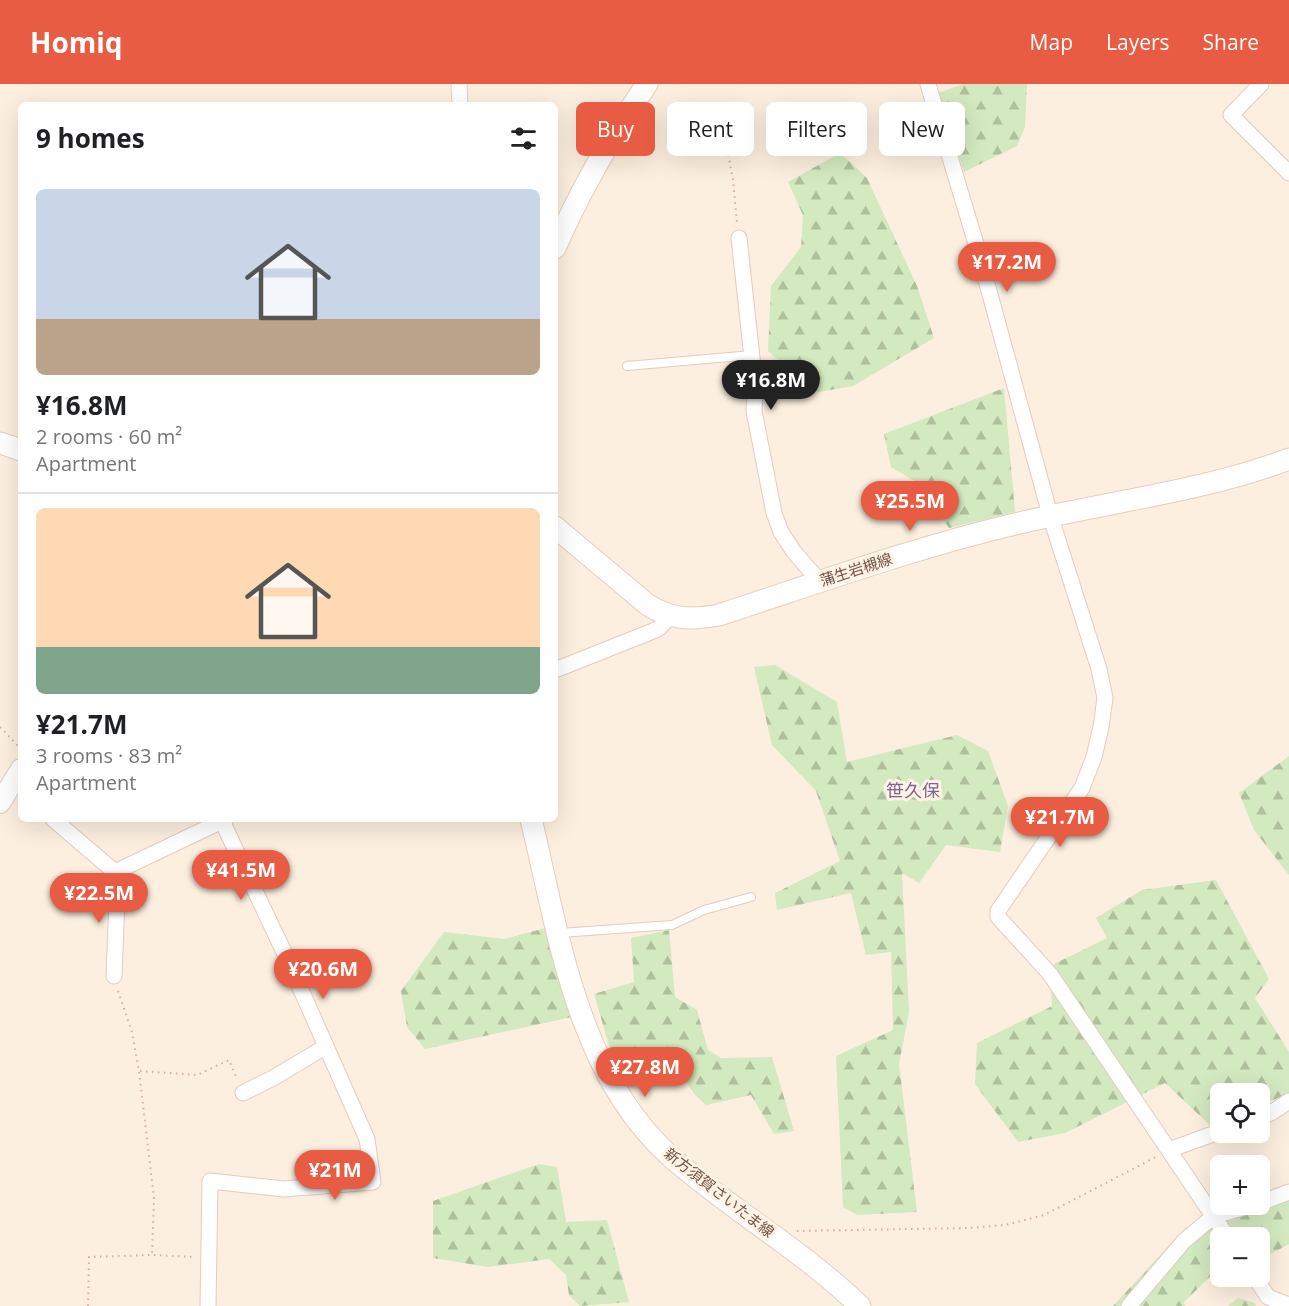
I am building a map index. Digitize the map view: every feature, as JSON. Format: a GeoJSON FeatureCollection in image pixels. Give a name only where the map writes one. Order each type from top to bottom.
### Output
{"type":"FeatureCollection","features":[{"type":"Feature","properties":{"kind":"main road"},"geometry":{"type":"LineString","coordinates":[[558,242],[575,201],[598,159],[647,84]]}},
{"type":"Feature","properties":{"kind":"main road"},"geometry":{"type":"LineString","coordinates":[[0,443],[18,449]]}},
{"type":"Feature","properties":{"kind":"main road","name":"蒲生岩槻線"},"geometry":{"type":"LineString","coordinates":[[558,530],[648,605],[671,616],[685,619],[718,615],[964,536],[1050,515],[1207,484],[1289,459]]}},
{"type":"Feature","properties":{"kind":"main road","name":"新方須賀さいたま線"},"geometry":{"type":"LineString","coordinates":[[532,822],[558,933],[590,1039],[625,1105],[669,1156],[826,1276],[860,1306]]}},
{"type":"Feature","properties":{"kind":"street"},"geometry":{"type":"LineString","coordinates":[[459,84],[460,102]]}},
{"type":"Feature","properties":{"kind":"street"},"geometry":{"type":"LineString","coordinates":[[928,84],[979,254],[1050,515],[1099,669],[1105,698],[1094,757],[1082,788],[998,911],[998,917],[1050,974],[1221,1227]]}},
{"type":"Feature","properties":{"kind":"street"},"geometry":{"type":"LineString","coordinates":[[1262,84],[1231,115],[1289,173]]}},
{"type":"Feature","properties":{"kind":"street"},"geometry":{"type":"LineString","coordinates":[[739,238],[755,385],[754,411],[774,513],[781,532],[794,552],[820,582]]}},
{"type":"Feature","properties":{"kind":"street"},"geometry":{"type":"LineString","coordinates":[[558,669],[658,629],[671,616]]}},
{"type":"Feature","properties":{"kind":"street"},"geometry":{"type":"LineString","coordinates":[[0,803],[18,782]]}},
{"type":"Feature","properties":{"kind":"street"},"geometry":{"type":"LineString","coordinates":[[57,822],[115,872],[117,900],[114,976]]}},
{"type":"Feature","properties":{"kind":"street"},"geometry":{"type":"LineString","coordinates":[[115,872],[220,822]]}},
{"type":"Feature","properties":{"kind":"street"},"geometry":{"type":"LineString","coordinates":[[208,1306],[210,1181],[284,1189],[373,1182],[367,1139],[225,822]]}},
{"type":"Feature","properties":{"kind":"street"},"geometry":{"type":"LineString","coordinates":[[243,1093],[325,1047]]}},
{"type":"Feature","properties":{"kind":"street"},"geometry":{"type":"LineString","coordinates":[[1270,1113],[1289,1101]]}},
{"type":"Feature","properties":{"kind":"street"},"geometry":{"type":"LineString","coordinates":[[1169,1150],[1210,1135]]}},
{"type":"Feature","properties":{"kind":"street"},"geometry":{"type":"LineString","coordinates":[[1270,1199],[1289,1192]]}},
{"type":"Feature","properties":{"kind":"street"},"geometry":{"type":"LineString","coordinates":[[1129,1306],[1184,1242],[1218,1215]]}},
{"type":"Feature","properties":{"kind":"street"},"geometry":{"type":"LineString","coordinates":[[1261,1287],[1268,1297],[1289,1305]]}},
{"type":"Feature","properties":{"kind":"lane"},"geometry":{"type":"LineString","coordinates":[[627,366],[752,355]]}},
{"type":"Feature","properties":{"kind":"lane"},"geometry":{"type":"LineString","coordinates":[[558,933],[672,925],[704,910],[751,897]]}},
{"type":"Feature","properties":{"kind":"path"},"geometry":{"type":"LineString","coordinates":[[728,156],[739,238]]}},
{"type":"Feature","properties":{"kind":"path"},"geometry":{"type":"LineString","coordinates":[[0,727],[18,746]]}},
{"type":"Feature","properties":{"kind":"path"},"geometry":{"type":"LineString","coordinates":[[114,976],[132,1032],[139,1071],[154,1198],[152,1255]]}},
{"type":"Feature","properties":{"kind":"path"},"geometry":{"type":"LineString","coordinates":[[139,1071],[197,1075],[229,1060],[243,1093]]}},
{"type":"Feature","properties":{"kind":"path"},"geometry":{"type":"LineString","coordinates":[[767,1231],[918,1230],[1005,1225],[1044,1215],[1169,1150]]}},
{"type":"Feature","properties":{"kind":"path"},"geometry":{"type":"LineString","coordinates":[[88,1306],[89,1257],[152,1255],[208,1258]]}},
{"type":"Feature","properties":{"kind":"green space"},"geometry":{"type":"Polygon","coordinates":[[[963,84],[1027,84],[1025,127],[1017,146],[964,172],[959,156],[965,156],[965,102],[941,102],[938,93],[963,84]]]}},
{"type":"Feature","properties":{"kind":"green space"},"geometry":{"type":"Polygon","coordinates":[[[835,156],[843,156],[867,178],[917,286],[934,338],[853,386],[813,393],[768,351],[771,286],[801,247],[803,215],[788,182],[835,156]]]}},
{"type":"Feature","properties":{"kind":"green space"},"geometry":{"type":"Polygon","coordinates":[[[1004,388],[1015,512],[949,528],[916,482],[891,467],[884,434],[1004,388]]]}},
{"type":"Feature","properties":{"kind":"green space"},"geometry":{"type":"Polygon","coordinates":[[[775,665],[837,702],[847,762],[957,735],[988,751],[1008,806],[1000,852],[946,845],[919,883],[902,873],[909,1012],[899,1064],[917,1212],[857,1215],[843,1207],[836,1056],[893,1030],[891,952],[866,955],[851,893],[777,910],[775,893],[840,861],[816,791],[772,745],[754,667],[775,665]]]}},
{"type":"Feature","properties":{"kind":"green space"},"geometry":{"type":"Polygon","coordinates":[[[1289,756],[1289,875],[1254,830],[1239,793],[1289,756]]]}},
{"type":"Feature","properties":{"kind":"green space"},"geometry":{"type":"Polygon","coordinates":[[[1216,880],[1269,979],[1255,998],[1289,1052],[1289,1093],[1270,1102],[1270,1083],[1210,1083],[1210,1125],[1165,1083],[1065,1133],[1018,1142],[975,1084],[977,1043],[1052,1006],[1050,966],[1107,938],[1096,918],[1142,890],[1216,880]]]}},
{"type":"Feature","properties":{"kind":"green space"},"geometry":{"type":"Polygon","coordinates":[[[553,926],[572,1017],[425,1049],[407,1027],[401,991],[444,932],[504,939],[553,926]]]}},
{"type":"Feature","properties":{"kind":"green space"},"geometry":{"type":"Polygon","coordinates":[[[669,930],[675,997],[697,1010],[708,1050],[721,1058],[772,1057],[794,1131],[774,1134],[751,1095],[706,1105],[695,1095],[680,1073],[622,1090],[594,994],[634,982],[631,938],[669,930]]]}},
{"type":"Feature","properties":{"kind":"green space"},"geometry":{"type":"Polygon","coordinates":[[[539,1164],[557,1167],[566,1222],[607,1220],[629,1302],[580,1306],[569,1295],[566,1275],[549,1259],[488,1267],[433,1258],[433,1201],[539,1164]]]}},
{"type":"Feature","properties":{"kind":"green space"},"geometry":{"type":"Polygon","coordinates":[[[1289,1199],[1289,1244],[1270,1254],[1270,1227],[1210,1227],[1210,1277],[1183,1303],[1186,1306],[1113,1306],[1186,1227],[1232,1220],[1246,1215],[1270,1215],[1270,1206],[1289,1199]]]}},
{"type":"Feature","properties":{"kind":"green space"},"geometry":{"type":"Polygon","coordinates":[[[1238,1298],[1255,1303],[1256,1306],[1228,1306],[1238,1298]]]}},
{"type":"Feature","properties":{"kind":"district","name":"笹久保"},"geometry":{"type":"Point","coordinates":[913,791]}}]}
